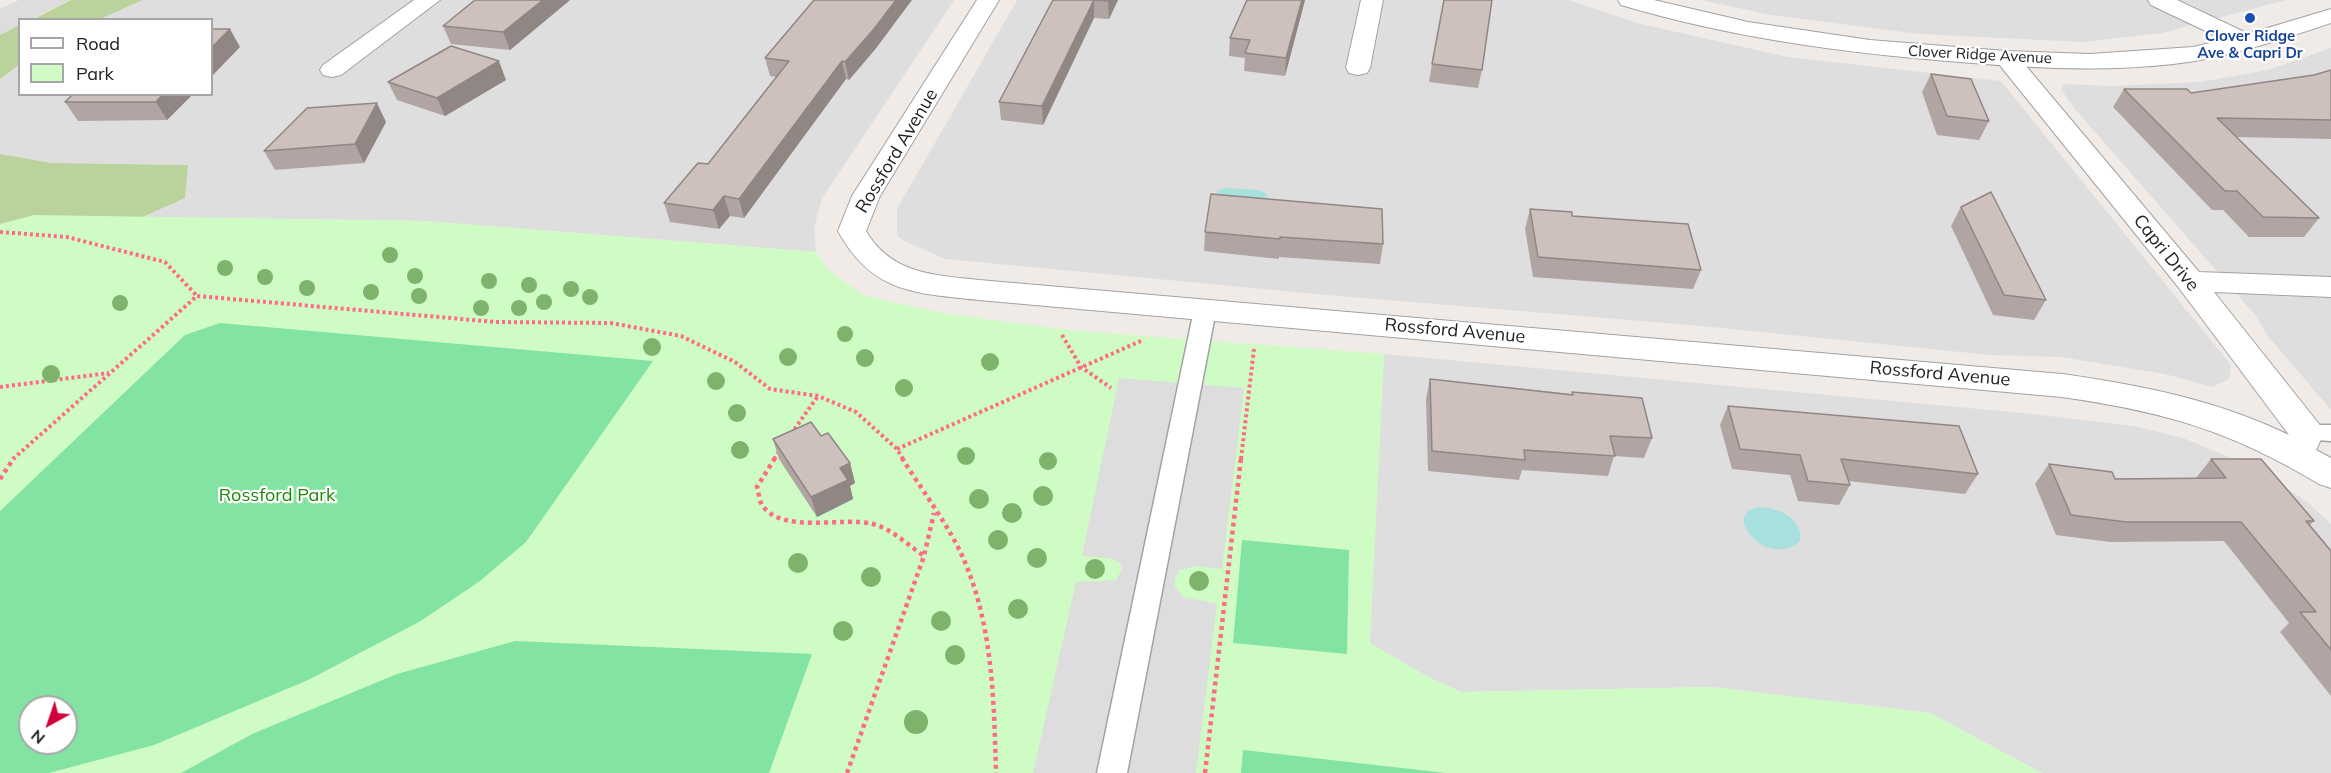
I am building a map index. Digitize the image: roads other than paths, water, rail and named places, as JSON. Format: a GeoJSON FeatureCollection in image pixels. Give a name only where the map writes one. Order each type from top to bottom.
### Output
{"type":"FeatureCollection","features":[{"type":"Feature","properties":{"kind":"street"},"geometry":{"type":"LineString","coordinates":[[332,70],[429,0]]}},
{"type":"Feature","properties":{"kind":"street","name":"Rossford Avenue"},"geometry":{"type":"LineString","coordinates":[[988,0],[866,196],[852,231],[866,256],[896,275],[915,281],[1205,310],[2019,380],[2118,392],[2204,413],[2254,432],[2312,440],[2331,476]]}},
{"type":"Feature","properties":{"kind":"street"},"geometry":{"type":"LineString","coordinates":[[1358,68],[1372,0]]}},
{"type":"Feature","properties":{"kind":"street","name":"Clover Ridge Avenue"},"geometry":{"type":"LineString","coordinates":[[1629,0],[1703,21],[1841,44],[2006,58],[2111,61],[2164,57],[2247,42],[2331,16]]}},
{"type":"Feature","properties":{"kind":"street"},"geometry":{"type":"LineString","coordinates":[[2159,0],[2247,42]]}},
{"type":"Feature","properties":{"kind":"street","name":"Capri Drive"},"geometry":{"type":"LineString","coordinates":[[2006,58],[2190,281],[2312,440]]}},
{"type":"Feature","properties":{"kind":"street"},"geometry":{"type":"LineString","coordinates":[[2190,281],[2331,287]]}},
{"type":"Feature","properties":{"kind":"lane"},"geometry":{"type":"LineString","coordinates":[[1112,773],[1205,310]]}},
{"type":"Feature","properties":{"kind":"water"},"geometry":{"type":"Polygon","coordinates":[[[1226,188],[1260,190],[1267,194],[1268,200],[1216,197],[1217,191],[1226,188]]]}},
{"type":"Feature","properties":{"kind":"water"},"geometry":{"type":"Polygon","coordinates":[[[1758,507],[1773,509],[1788,515],[1798,526],[1800,541],[1792,547],[1783,549],[1774,549],[1758,542],[1751,536],[1743,519],[1748,511],[1758,507]]]}},
{"type":"Feature","properties":{"kind":"place","name":"Clover Ridge Ave & Capri Dr"},"geometry":{"type":"Point","coordinates":[2250,18]}},
{"type":"Feature","properties":{"kind":"park label","name":"Rossford Park"},"geometry":{"type":"Point","coordinates":[277,496]}}]}
